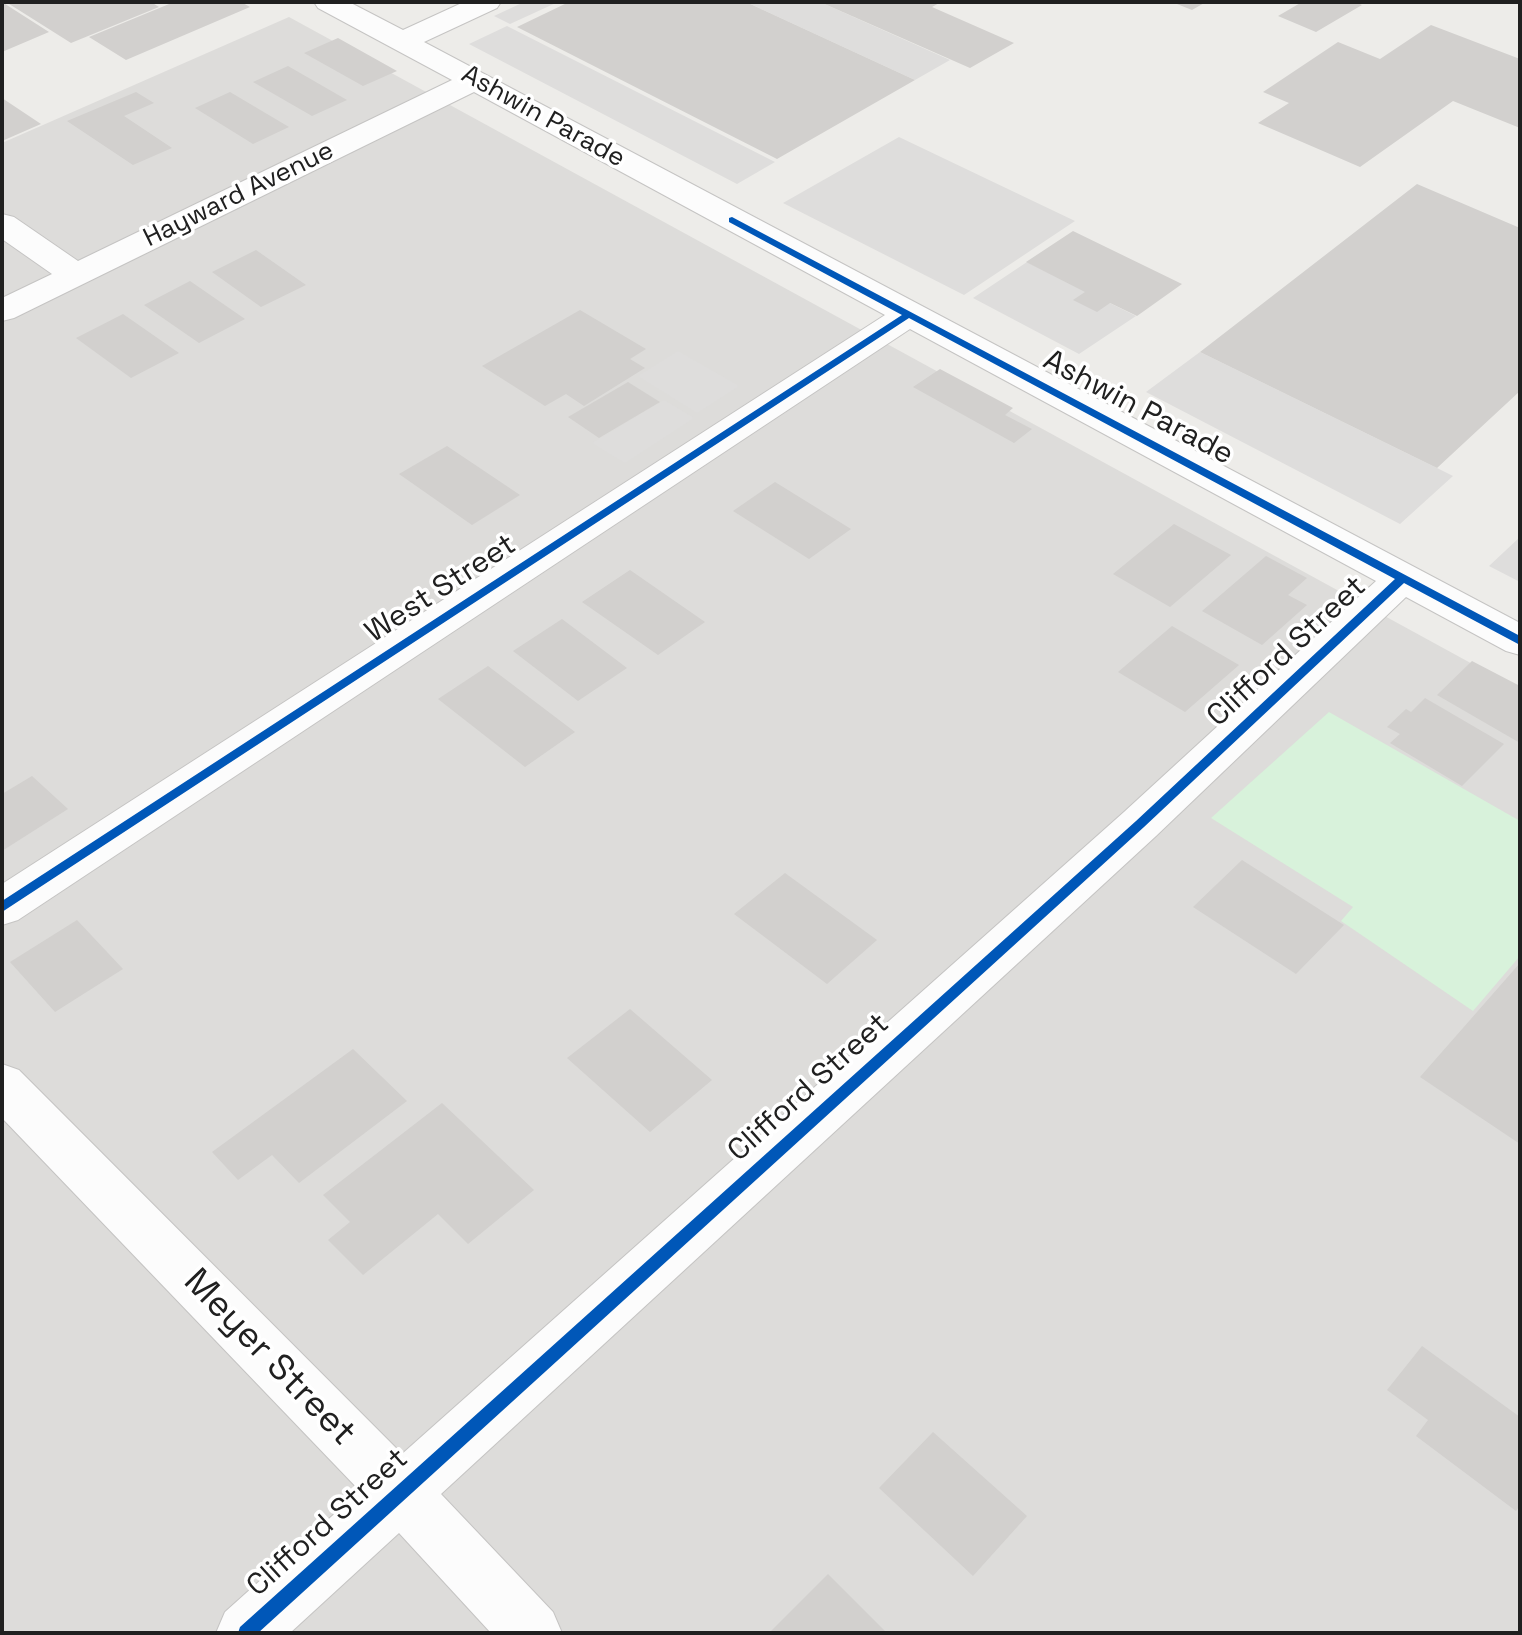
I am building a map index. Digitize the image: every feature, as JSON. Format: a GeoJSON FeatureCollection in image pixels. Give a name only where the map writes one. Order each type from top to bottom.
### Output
{"type":"FeatureCollection","features":[{"type":"Feature","properties":{"kind":"street","name":"Ashwin Parade"},"geometry":{"type":"LineString","coordinates":[[328,2],[1520,641]]}},
{"type":"Feature","properties":{"kind":"street"},"geometry":{"type":"LineString","coordinates":[[403,41],[487,2]]}},
{"type":"Feature","properties":{"kind":"street","name":"Hayward Avenue"},"geometry":{"type":"LineString","coordinates":[[2,311],[476,80]]}},
{"type":"Feature","properties":{"kind":"street"},"geometry":{"type":"LineString","coordinates":[[2,224],[75,274]]}},
{"type":"Feature","properties":{"kind":"street","name":"West Street"},"geometry":{"type":"LineString","coordinates":[[2,907],[908,315]]}},
{"type":"Feature","properties":{"kind":"street","name":"Clifford Street"},"geometry":{"type":"LineString","coordinates":[[246,1633],[1140,824],[1403,578]]}},
{"type":"Feature","properties":{"kind":"street","name":"Meyer Street"},"geometry":{"type":"LineString","coordinates":[[2,1085],[400,1492],[532,1633]]}},
{"type":"Feature","properties":{"kind":"shaded area"},"geometry":{"type":"Polygon","coordinates":[[[524,2],[558,2],[510,24],[494,16],[524,2]]]}},
{"type":"Feature","properties":{"kind":"shaded area"},"geometry":{"type":"Polygon","coordinates":[[[746,2],[820,2],[950,60],[915,80],[746,2]]]}},
{"type":"Feature","properties":{"kind":"shaded area"},"geometry":{"type":"Polygon","coordinates":[[[289,17],[1520,690],[1520,1633],[2,1633],[2,143],[289,17]]]}},
{"type":"Feature","properties":{"kind":"shaded area"},"geometry":{"type":"Polygon","coordinates":[[[507,26],[775,162],[737,184],[469,44],[507,26]]]}},
{"type":"Feature","properties":{"kind":"shaded area"},"geometry":{"type":"Polygon","coordinates":[[[899,137],[1075,221],[964,295],[783,203],[899,137]]]}},
{"type":"Feature","properties":{"kind":"shaded area"},"geometry":{"type":"Polygon","coordinates":[[[1027,262],[1136,316],[1079,354],[973,298],[1027,262]]]}},
{"type":"Feature","properties":{"kind":"shaded area"},"geometry":{"type":"Polygon","coordinates":[[[678,351],[739,386],[697,413],[638,376],[678,351]]]}},
{"type":"Feature","properties":{"kind":"shaded area"},"geometry":{"type":"Polygon","coordinates":[[[1200,352],[1453,476],[1400,524],[1146,392],[1200,352]]]}},
{"type":"Feature","properties":{"kind":"shaded area"},"geometry":{"type":"Polygon","coordinates":[[[664,400],[694,418],[625,463],[592,443],[664,400]]]}},
{"type":"Feature","properties":{"kind":"shaded area"},"geometry":{"type":"Polygon","coordinates":[[[1520,537],[1520,582],[1489,566],[1520,537]]]}},
{"type":"Feature","properties":{"kind":"green space"},"geometry":{"type":"Polygon","coordinates":[[[1329,712],[1520,821],[1520,956],[1473,1011],[1341,921],[1353,907],[1211,818],[1329,712]]]}},
{"type":"Feature","properties":{"kind":"building"},"geometry":{"type":"Polygon","coordinates":[[[2,2],[49,32],[2,52],[2,2]]]}},
{"type":"Feature","properties":{"kind":"building"},"geometry":{"type":"Polygon","coordinates":[[[6,2],[151,2],[159,7],[71,43],[6,2]]]}},
{"type":"Feature","properties":{"kind":"building"},"geometry":{"type":"Polygon","coordinates":[[[174,2],[241,2],[250,7],[126,60],[89,37],[174,2]]]}},
{"type":"Feature","properties":{"kind":"building"},"geometry":{"type":"Polygon","coordinates":[[[569,2],[746,2],[915,80],[777,159],[517,27],[569,2]]]}},
{"type":"Feature","properties":{"kind":"building"},"geometry":{"type":"Polygon","coordinates":[[[820,2],[941,2],[932,7],[1014,43],[970,68],[820,2]]]}},
{"type":"Feature","properties":{"kind":"building"},"geometry":{"type":"Polygon","coordinates":[[[1172,2],[1206,2],[1192,10],[1172,2]]]}},
{"type":"Feature","properties":{"kind":"building"},"geometry":{"type":"Polygon","coordinates":[[[1302,2],[1355,2],[1362,5],[1316,32],[1278,16],[1302,2]]]}},
{"type":"Feature","properties":{"kind":"building"},"geometry":{"type":"Polygon","coordinates":[[[1431,25],[1520,59],[1520,128],[1453,101],[1360,167],[1258,123],[1289,103],[1263,92],[1338,42],[1380,59],[1431,25]]]}},
{"type":"Feature","properties":{"kind":"building"},"geometry":{"type":"Polygon","coordinates":[[[338,38],[397,71],[363,86],[304,53],[338,38]]]}},
{"type":"Feature","properties":{"kind":"building"},"geometry":{"type":"Polygon","coordinates":[[[288,66],[347,100],[312,116],[253,82],[288,66]]]}},
{"type":"Feature","properties":{"kind":"building"},"geometry":{"type":"Polygon","coordinates":[[[136,92],[154,103],[124,116],[172,148],[133,165],[67,121],[136,92]]]}},
{"type":"Feature","properties":{"kind":"building"},"geometry":{"type":"Polygon","coordinates":[[[230,92],[289,127],[253,144],[195,108],[230,92]]]}},
{"type":"Feature","properties":{"kind":"building"},"geometry":{"type":"Polygon","coordinates":[[[2,98],[41,124],[2,141],[2,98]]]}},
{"type":"Feature","properties":{"kind":"building"},"geometry":{"type":"Polygon","coordinates":[[[1417,184],[1520,228],[1520,391],[1437,468],[1200,352],[1417,184]]]}},
{"type":"Feature","properties":{"kind":"building"},"geometry":{"type":"Polygon","coordinates":[[[1073,231],[1182,284],[1137,316],[1110,303],[1097,312],[1073,300],[1085,292],[1026,262],[1073,231]]]}},
{"type":"Feature","properties":{"kind":"building"},"geometry":{"type":"Polygon","coordinates":[[[256,250],[306,285],[261,307],[212,272],[256,250]]]}},
{"type":"Feature","properties":{"kind":"building"},"geometry":{"type":"Polygon","coordinates":[[[190,281],[245,319],[199,343],[144,305],[190,281]]]}},
{"type":"Feature","properties":{"kind":"building"},"geometry":{"type":"Polygon","coordinates":[[[580,310],[646,349],[630,359],[645,368],[584,406],[566,394],[545,406],[482,366],[580,310]]]}},
{"type":"Feature","properties":{"kind":"building"},"geometry":{"type":"Polygon","coordinates":[[[123,314],[179,353],[131,378],[76,338],[123,314]]]}},
{"type":"Feature","properties":{"kind":"building"},"geometry":{"type":"Polygon","coordinates":[[[940,369],[1013,408],[1005,415],[1032,429],[1014,443],[913,387],[940,369]]]}},
{"type":"Feature","properties":{"kind":"building"},"geometry":{"type":"Polygon","coordinates":[[[628,382],[660,402],[599,438],[568,417],[628,382]]]}},
{"type":"Feature","properties":{"kind":"building"},"geometry":{"type":"Polygon","coordinates":[[[447,446],[520,495],[472,525],[399,474],[447,446]]]}},
{"type":"Feature","properties":{"kind":"building"},"geometry":{"type":"Polygon","coordinates":[[[775,482],[851,529],[809,559],[733,511],[775,482]]]}},
{"type":"Feature","properties":{"kind":"building"},"geometry":{"type":"Polygon","coordinates":[[[1174,524],[1231,555],[1170,607],[1113,574],[1174,524]]]}},
{"type":"Feature","properties":{"kind":"building"},"geometry":{"type":"Polygon","coordinates":[[[1266,556],[1307,578],[1288,595],[1307,605],[1262,645],[1202,611],[1266,556]]]}},
{"type":"Feature","properties":{"kind":"building"},"geometry":{"type":"Polygon","coordinates":[[[630,570],[705,622],[658,655],[582,602],[630,570]]]}},
{"type":"Feature","properties":{"kind":"building"},"geometry":{"type":"Polygon","coordinates":[[[562,619],[627,668],[578,701],[513,651],[562,619]]]}},
{"type":"Feature","properties":{"kind":"building"},"geometry":{"type":"Polygon","coordinates":[[[1172,626],[1239,665],[1185,712],[1118,672],[1172,626]]]}},
{"type":"Feature","properties":{"kind":"building"},"geometry":{"type":"Polygon","coordinates":[[[1472,661],[1520,686],[1520,743],[1437,695],[1472,661]]]}},
{"type":"Feature","properties":{"kind":"building"},"geometry":{"type":"Polygon","coordinates":[[[488,666],[575,732],[525,767],[438,699],[488,666]]]}},
{"type":"Feature","properties":{"kind":"building"},"geometry":{"type":"Polygon","coordinates":[[[1425,698],[1504,744],[1462,786],[1390,743],[1400,734],[1387,727],[1406,709],[1411,712],[1425,698]]]}},
{"type":"Feature","properties":{"kind":"building"},"geometry":{"type":"Polygon","coordinates":[[[32,776],[68,809],[2,851],[2,794],[32,776]]]}},
{"type":"Feature","properties":{"kind":"building"},"geometry":{"type":"Polygon","coordinates":[[[1242,860],[1344,925],[1296,974],[1193,907],[1242,860]]]}},
{"type":"Feature","properties":{"kind":"building"},"geometry":{"type":"Polygon","coordinates":[[[785,873],[877,940],[827,984],[734,914],[785,873]]]}},
{"type":"Feature","properties":{"kind":"building"},"geometry":{"type":"Polygon","coordinates":[[[77,920],[123,969],[55,1012],[10,962],[77,920]]]}},
{"type":"Feature","properties":{"kind":"building"},"geometry":{"type":"Polygon","coordinates":[[[1520,963],[1520,1144],[1420,1077],[1520,963]]]}},
{"type":"Feature","properties":{"kind":"building"},"geometry":{"type":"Polygon","coordinates":[[[630,1009],[712,1080],[650,1132],[567,1058],[630,1009]]]}},
{"type":"Feature","properties":{"kind":"building"},"geometry":{"type":"Polygon","coordinates":[[[353,1049],[407,1101],[299,1183],[272,1155],[238,1180],[212,1152],[353,1049]]]}},
{"type":"Feature","properties":{"kind":"building"},"geometry":{"type":"Polygon","coordinates":[[[442,1103],[534,1190],[468,1244],[438,1214],[363,1275],[328,1240],[350,1222],[323,1195],[442,1103]]]}},
{"type":"Feature","properties":{"kind":"building"},"geometry":{"type":"Polygon","coordinates":[[[1422,1346],[1520,1417],[1520,1505],[1516,1511],[1416,1436],[1428,1420],[1387,1390],[1422,1346]]]}},
{"type":"Feature","properties":{"kind":"building"},"geometry":{"type":"Polygon","coordinates":[[[933,1432],[1027,1516],[973,1576],[879,1488],[933,1432]]]}},
{"type":"Feature","properties":{"kind":"building"},"geometry":{"type":"Polygon","coordinates":[[[828,1574],[887,1633],[769,1633],[828,1574]]]}},
{"type":"Feature","properties":{"kind":"cycle path"},"geometry":{"type":"LineString","coordinates":[[732,220],[1520,641]]}},
{"type":"Feature","properties":{"kind":"cycle path"},"geometry":{"type":"LineString","coordinates":[[2,907],[908,315]]}},
{"type":"Feature","properties":{"kind":"cycle path"},"geometry":{"type":"LineString","coordinates":[[246,1633],[1140,824],[1403,578]]}}]}
